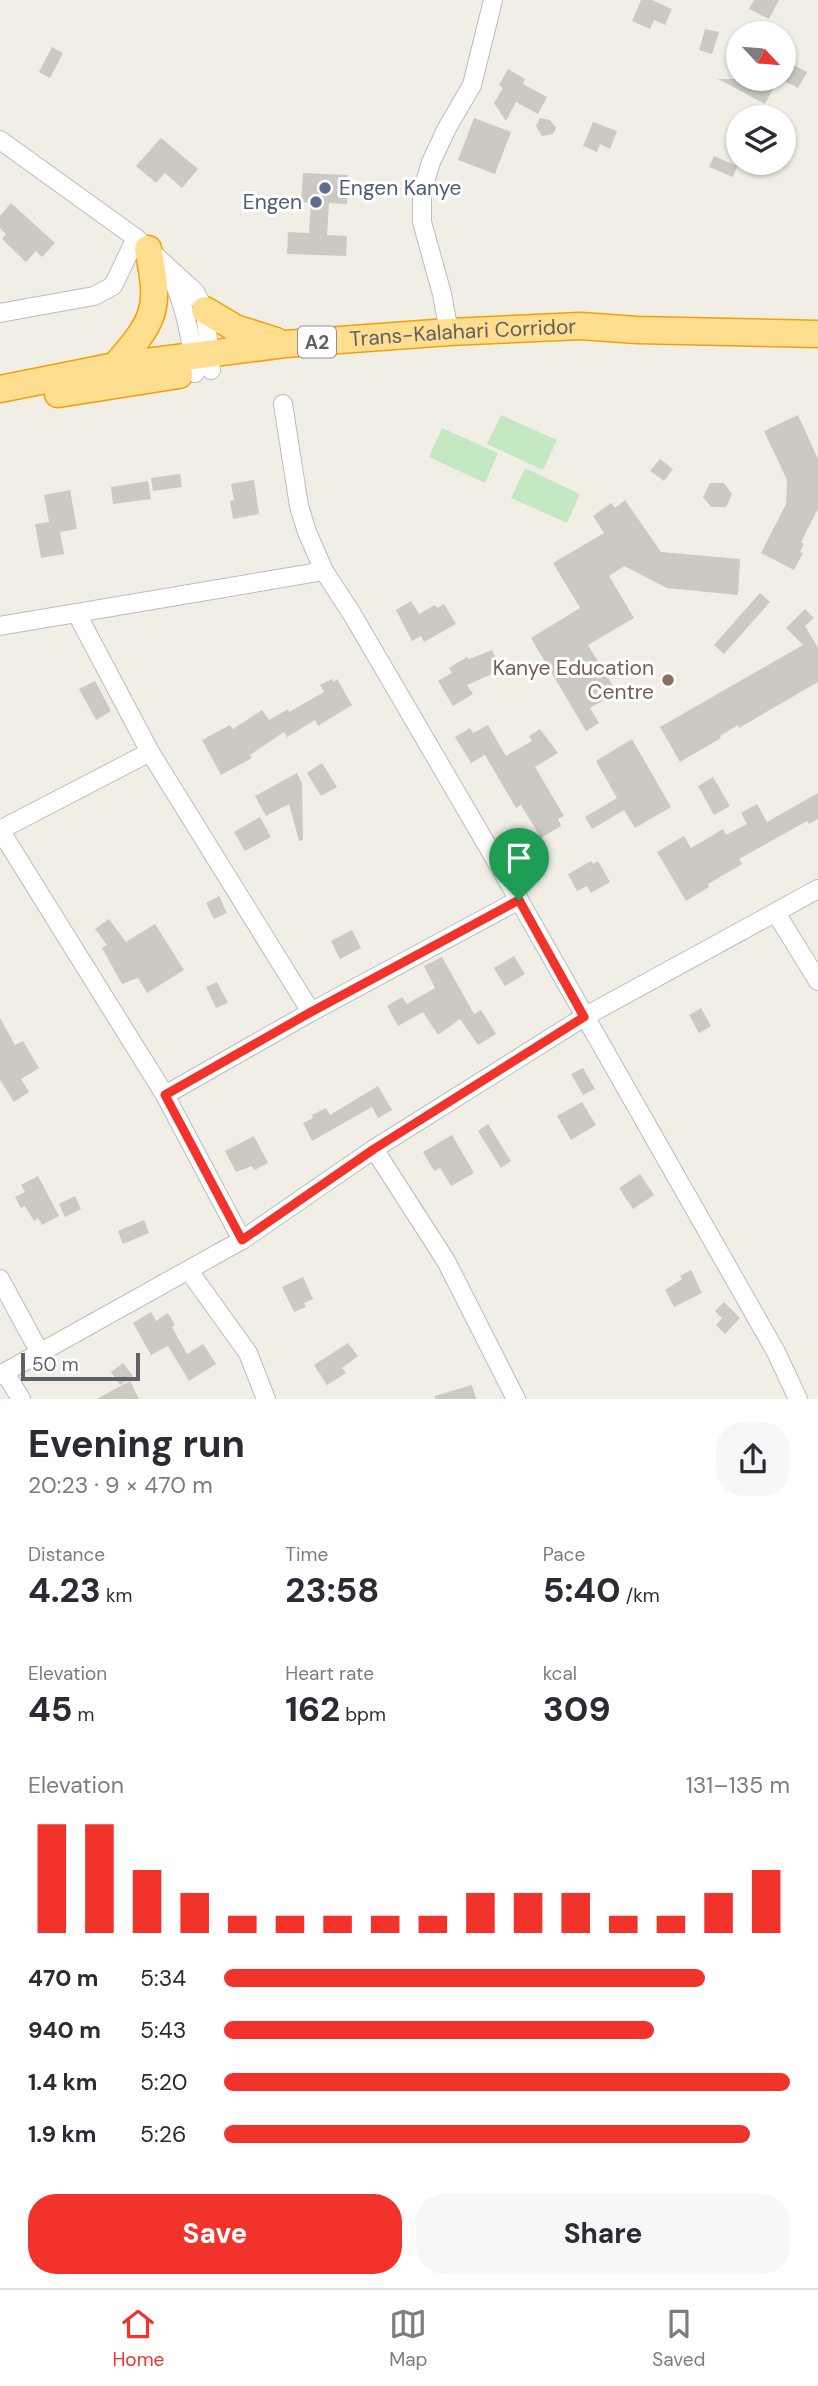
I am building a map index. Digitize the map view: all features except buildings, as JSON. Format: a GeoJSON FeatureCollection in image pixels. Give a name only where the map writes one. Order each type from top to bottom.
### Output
{"type":"FeatureCollection","features":[{"type":"Feature","properties":{"kind":"highway"},"geometry":{"type":"LineString","coordinates":[[115,366],[141,336],[152,316],[155,293],[149,249]]}},
{"type":"Feature","properties":{"kind":"highway"},"geometry":{"type":"LineString","coordinates":[[205,310],[235,328],[285,344]]}},
{"type":"Feature","properties":{"kind":"highway","name":"Trans-Kalahari Corridor"},"geometry":{"type":"LineString","coordinates":[[0,401],[88,390],[285,344],[581,326],[637,330],[818,334]]}},
{"type":"Feature","properties":{"kind":"highway","name":"Trans-Kalahari Corridor"},"geometry":{"type":"LineString","coordinates":[[0,389],[115,366],[340,355],[589,338],[637,330]]}},
{"type":"Feature","properties":{"kind":"street"},"geometry":{"type":"LineString","coordinates":[[449,332],[442,294],[422,222],[422,192],[431,162],[472,85],[493,0]]}},
{"type":"Feature","properties":{"kind":"street"},"geometry":{"type":"LineString","coordinates":[[0,140],[149,249],[195,292],[205,310],[202,363]]}},
{"type":"Feature","properties":{"kind":"street"},"geometry":{"type":"LineString","coordinates":[[0,313],[94,296],[113,286],[149,249]]}},
{"type":"Feature","properties":{"kind":"street"},"geometry":{"type":"LineString","coordinates":[[149,249],[177,287],[202,363]]}},
{"type":"Feature","properties":{"kind":"street"},"geometry":{"type":"LineString","coordinates":[[283,404],[299,506],[324,571],[352,614],[519,900],[776,1352],[798,1399]]}},
{"type":"Feature","properties":{"kind":"street"},"geometry":{"type":"LineString","coordinates":[[0,626],[324,571]]}},
{"type":"Feature","properties":{"kind":"street"},"geometry":{"type":"LineString","coordinates":[[77,614],[150,751],[311,1012]]}},
{"type":"Feature","properties":{"kind":"street"},"geometry":{"type":"LineString","coordinates":[[150,751],[0,830],[165,1095],[242,1240]]}},
{"type":"Feature","properties":{"kind":"street"},"geometry":{"type":"LineString","coordinates":[[21,1399],[3,1374],[242,1240],[374,1149],[584,1017],[818,889]]}},
{"type":"Feature","properties":{"kind":"street"},"geometry":{"type":"LineString","coordinates":[[165,1095],[311,1012],[519,900]]}},
{"type":"Feature","properties":{"kind":"street"},"geometry":{"type":"LineString","coordinates":[[776,913],[818,981]]}},
{"type":"Feature","properties":{"kind":"street"},"geometry":{"type":"LineString","coordinates":[[374,1149],[446,1261],[516,1399]]}},
{"type":"Feature","properties":{"kind":"street"},"geometry":{"type":"LineString","coordinates":[[189,1271],[248,1353],[266,1399]]}},
{"type":"Feature","properties":{"kind":"street"},"geometry":{"type":"LineString","coordinates":[[0,1279],[40,1353]]}},
{"type":"Feature","properties":{"kind":"green space"},"geometry":{"type":"Polygon","coordinates":[[[501,415],[557,440],[543,470],[487,444],[501,415]]]}},
{"type":"Feature","properties":{"kind":"green space"},"geometry":{"type":"Polygon","coordinates":[[[442,428],[498,453],[485,483],[429,457],[442,428]]]}},
{"type":"Feature","properties":{"kind":"green space"},"geometry":{"type":"Polygon","coordinates":[[[525,468],[580,494],[567,523],[511,498],[525,468]]]}},
{"type":"Feature","properties":{"kind":"place","name":"Engen Kanye"},"geometry":{"type":"Point","coordinates":[325,188]}},
{"type":"Feature","properties":{"kind":"place","name":"Engen"},"geometry":{"type":"Point","coordinates":[316,202]}},
{"type":"Feature","properties":{"kind":"place","name":"Kanye Education Centre"},"geometry":{"type":"Point","coordinates":[668,680]}},
{"type":"Feature","properties":{"kind":"route"},"geometry":{"type":"LineString","coordinates":[[519,900],[584,1017],[374,1149],[242,1240],[165,1095],[311,1012],[519,900]]}}]}
